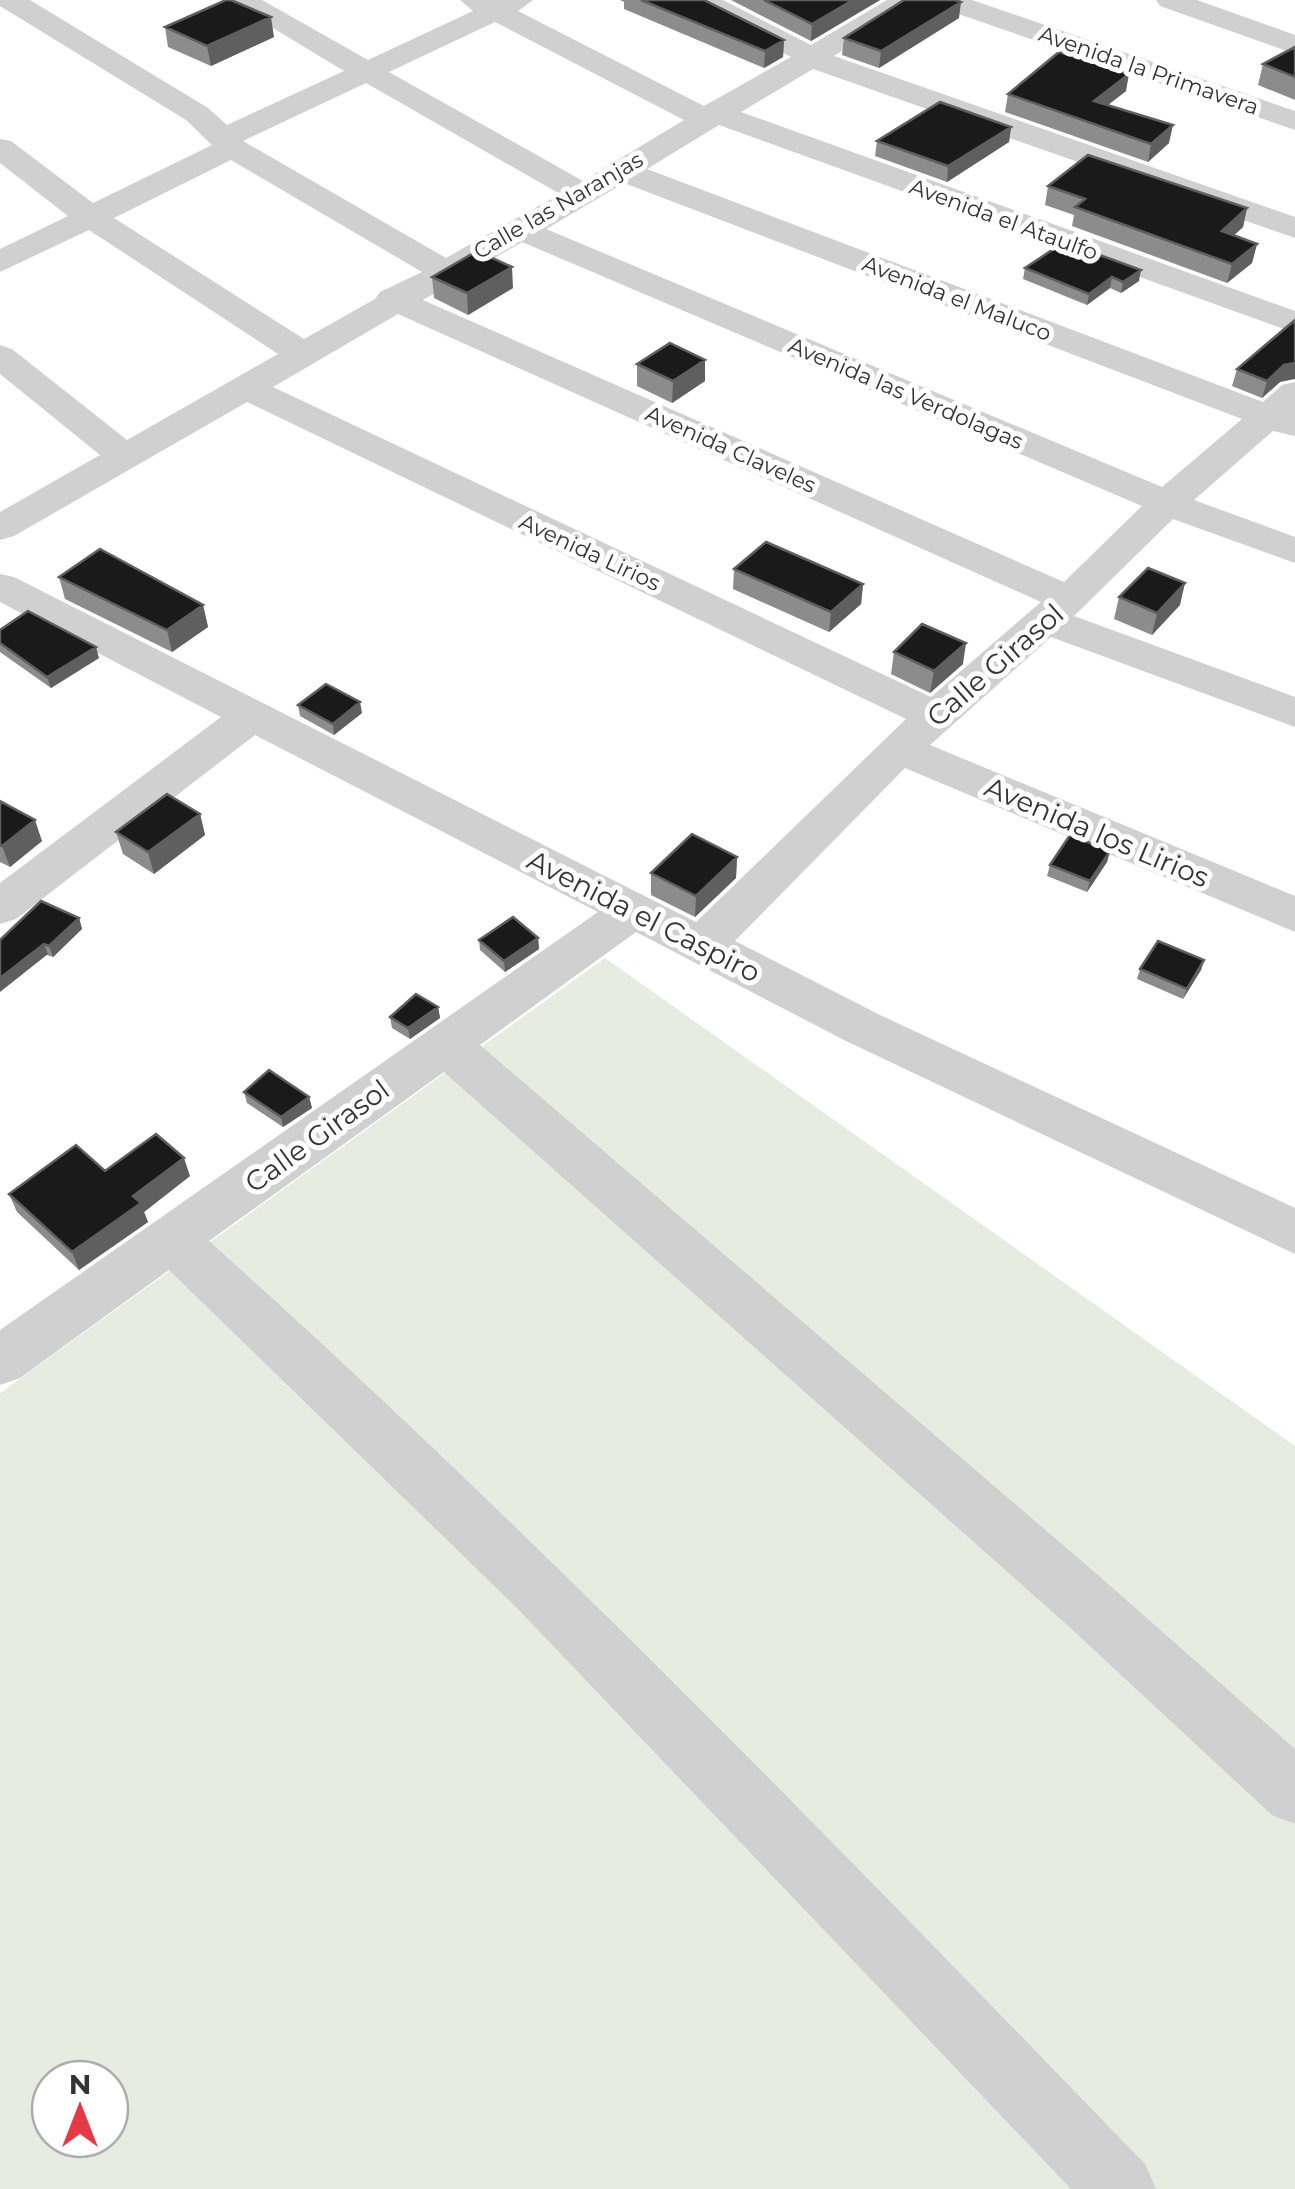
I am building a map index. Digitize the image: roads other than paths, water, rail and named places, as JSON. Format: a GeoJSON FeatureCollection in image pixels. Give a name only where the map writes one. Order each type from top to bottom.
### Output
{"type":"FeatureCollection","features":[{"type":"Feature","properties":{"kind":"street"},"geometry":{"type":"LineString","coordinates":[[10,0],[197,114],[228,143],[444,270]]}},
{"type":"Feature","properties":{"kind":"street"},"geometry":{"type":"LineString","coordinates":[[240,0],[582,194]]}},
{"type":"Feature","properties":{"kind":"street"},"geometry":{"type":"LineString","coordinates":[[702,0],[840,70],[1295,228]]}},
{"type":"Feature","properties":{"kind":"street","name":"Calle las Naranjas"},"geometry":{"type":"LineString","coordinates":[[0,528],[392,299],[582,194],[907,0]]}},
{"type":"Feature","properties":{"kind":"street","name":"Avenida la Primavera"},"geometry":{"type":"LineString","coordinates":[[946,0],[1295,120]]}},
{"type":"Feature","properties":{"kind":"street"},"geometry":{"type":"LineString","coordinates":[[1170,0],[1295,45]]}},
{"type":"Feature","properties":{"kind":"street"},"geometry":{"type":"LineString","coordinates":[[0,262],[496,4]]}},
{"type":"Feature","properties":{"kind":"street","name":"Avenida el Ataulfo"},"geometry":{"type":"LineString","coordinates":[[496,4],[709,116],[1295,324]]}},
{"type":"Feature","properties":{"kind":"street"},"geometry":{"type":"LineString","coordinates":[[0,148],[90,216],[301,353]]}},
{"type":"Feature","properties":{"kind":"street","name":"Avenida el Maluco"},"geometry":{"type":"LineString","coordinates":[[620,170],[1286,412]]}},
{"type":"Feature","properties":{"kind":"street","name":"Avenida las Verdolagas"},"geometry":{"type":"LineString","coordinates":[[519,229],[1167,503],[1295,551]]}},
{"type":"Feature","properties":{"kind":"street","name":"Avenida Claveles"},"geometry":{"type":"LineString","coordinates":[[392,299],[1058,610],[1295,714]]}},
{"type":"Feature","properties":{"kind":"street"},"geometry":{"type":"LineString","coordinates":[[0,356],[124,457]]}},
{"type":"Feature","properties":{"kind":"street","name":"Avenida Lirios"},"geometry":{"type":"LineString","coordinates":[[245,387],[935,716]]}},
{"type":"Feature","properties":{"kind":"street","name":"Calle Girasol"},"geometry":{"type":"LineString","coordinates":[[702,946],[899,750],[1058,610],[1167,503],[1286,412]]}},
{"type":"Feature","properties":{"kind":"street","name":"Avenida el Caspiro"},"geometry":{"type":"LineString","coordinates":[[0,586],[864,1028],[1295,1232]]}},
{"type":"Feature","properties":{"kind":"street"},"geometry":{"type":"LineString","coordinates":[[0,907],[251,716]]}},
{"type":"Feature","properties":{"kind":"street","name":"Avenida los Lirios"},"geometry":{"type":"LineString","coordinates":[[899,750],[1295,915]]}},
{"type":"Feature","properties":{"kind":"street","name":"Calle Girasol"},"geometry":{"type":"LineString","coordinates":[[0,1361],[633,912]]}},
{"type":"Feature","properties":{"kind":"street"},"geometry":{"type":"LineString","coordinates":[[444,1044],[1085,1602],[1295,1792]]}},
{"type":"Feature","properties":{"kind":"street"},"geometry":{"type":"LineString","coordinates":[[173,1241],[360,1412],[744,1798],[1120,2189]]}}]}
